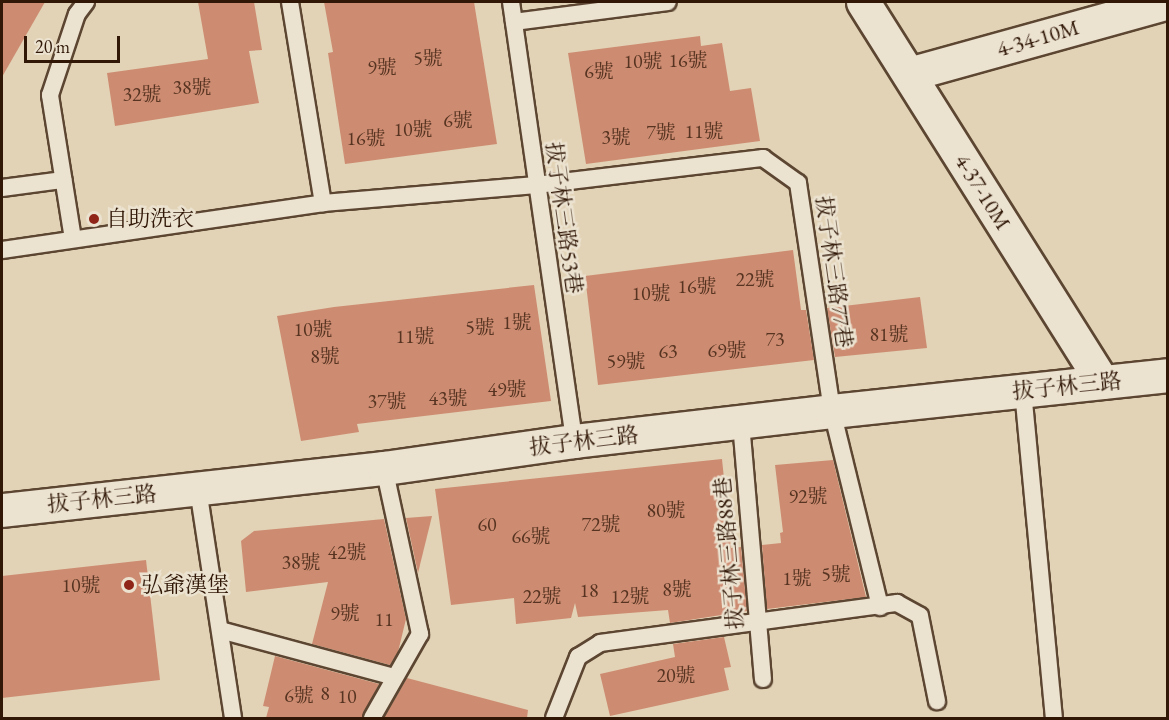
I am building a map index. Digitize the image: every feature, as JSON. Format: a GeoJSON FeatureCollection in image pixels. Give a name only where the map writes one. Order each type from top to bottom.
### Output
{"type":"FeatureCollection","features":[{"type":"Feature","properties":{"kind":"street","name":"4-37-10M"},"geometry":{"type":"LineString","coordinates":[[863,2],[1102,382]]}},
{"type":"Feature","properties":{"kind":"street","name":"4-34-10M"},"geometry":{"type":"LineString","coordinates":[[909,74],[1167,2]]}},
{"type":"Feature","properties":{"kind":"street","name":"拔子林三路"},"geometry":{"type":"LineString","coordinates":[[2,510],[384,468],[574,441],[831,411],[1167,375]]}},
{"type":"Feature","properties":{"kind":"lane"},"geometry":{"type":"LineString","coordinates":[[73,239],[50,95],[77,14],[86,2]]}},
{"type":"Feature","properties":{"kind":"lane"},"geometry":{"type":"LineString","coordinates":[[290,2],[323,203]]}},
{"type":"Feature","properties":{"kind":"lane","name":"拔子林三路53巷"},"geometry":{"type":"LineString","coordinates":[[512,2],[536,185],[574,441]]}},
{"type":"Feature","properties":{"kind":"lane"},"geometry":{"type":"LineString","coordinates":[[514,22],[668,2]]}},
{"type":"Feature","properties":{"kind":"lane","name":"拔子林三路77巷"},"geometry":{"type":"LineString","coordinates":[[536,185],[763,158],[798,183],[831,411],[880,607]]}},
{"type":"Feature","properties":{"kind":"lane"},"geometry":{"type":"LineString","coordinates":[[2,188],[63,180]]}},
{"type":"Feature","properties":{"kind":"lane"},"geometry":{"type":"LineString","coordinates":[[2,250],[323,203],[536,185]]}},
{"type":"Feature","properties":{"kind":"lane"},"geometry":{"type":"LineString","coordinates":[[1023,391],[1054,718]]}},
{"type":"Feature","properties":{"kind":"lane","name":"拔子林三路88巷"},"geometry":{"type":"LineString","coordinates":[[741,423],[763,679]]}},
{"type":"Feature","properties":{"kind":"lane"},"geometry":{"type":"LineString","coordinates":[[372,718],[420,634],[384,468]]}},
{"type":"Feature","properties":{"kind":"lane"},"geometry":{"type":"LineString","coordinates":[[198,489],[233,718]]}},
{"type":"Feature","properties":{"kind":"lane"},"geometry":{"type":"LineString","coordinates":[[554,718],[578,657],[600,643],[897,603],[920,616],[937,701]]}},
{"type":"Feature","properties":{"kind":"lane"},"geometry":{"type":"LineString","coordinates":[[220,630],[394,677]]}},
{"type":"Feature","properties":{"kind":"building"},"geometry":{"type":"Polygon","coordinates":[[[2,2],[45,2],[2,77],[2,2]]]}},
{"type":"Feature","properties":{"kind":"building"},"geometry":{"type":"Polygon","coordinates":[[[198,2],[254,2],[262,50],[249,51],[259,103],[115,126],[107,73],[208,59],[198,2]]]}},
{"type":"Feature","properties":{"kind":"building"},"geometry":{"type":"Polygon","coordinates":[[[324,2],[474,2],[497,144],[345,164],[328,53],[333,52],[324,2]]]}},
{"type":"Feature","properties":{"kind":"building"},"geometry":{"type":"Polygon","coordinates":[[[700,36],[701,46],[722,43],[730,91],[751,88],[760,141],[586,164],[568,53],[700,36]]]}},
{"type":"Feature","properties":{"kind":"building"},"geometry":{"type":"Polygon","coordinates":[[[793,250],[801,310],[806,310],[814,360],[598,385],[585,276],[793,250]]]}},
{"type":"Feature","properties":{"kind":"building"},"geometry":{"type":"Polygon","coordinates":[[[534,285],[551,401],[357,424],[359,432],[301,441],[277,316],[334,307],[534,285]]]}},
{"type":"Feature","properties":{"kind":"building"},"geometry":{"type":"Polygon","coordinates":[[[920,297],[927,348],[835,357],[827,308],[920,297]]]}},
{"type":"Feature","properties":{"kind":"building"},"geometry":{"type":"Polygon","coordinates":[[[722,459],[731,548],[741,547],[747,611],[670,623],[668,610],[578,617],[575,603],[571,618],[516,624],[514,598],[451,605],[435,489],[722,459]]]}},
{"type":"Feature","properties":{"kind":"building"},"geometry":{"type":"Polygon","coordinates":[[[833,460],[866,597],[767,609],[762,545],[781,543],[780,533],[783,532],[775,465],[833,460]]]}},
{"type":"Feature","properties":{"kind":"building"},"geometry":{"type":"Polygon","coordinates":[[[432,516],[418,573],[406,518],[432,516]]]}},
{"type":"Feature","properties":{"kind":"building"},"geometry":{"type":"Polygon","coordinates":[[[384,519],[406,619],[398,652],[390,665],[312,644],[328,582],[246,592],[241,541],[254,531],[384,519]]]}},
{"type":"Feature","properties":{"kind":"building"},"geometry":{"type":"Polygon","coordinates":[[[146,560],[160,680],[2,698],[2,576],[146,560]]]}},
{"type":"Feature","properties":{"kind":"building"},"geometry":{"type":"Polygon","coordinates":[[[724,637],[731,667],[724,668],[729,690],[610,716],[600,674],[675,657],[673,644],[724,637]]]}},
{"type":"Feature","properties":{"kind":"building"},"geometry":{"type":"Polygon","coordinates":[[[275,656],[379,684],[362,718],[266,718],[269,707],[263,706],[275,656]]]}},
{"type":"Feature","properties":{"kind":"building"},"geometry":{"type":"Polygon","coordinates":[[[407,678],[528,710],[527,718],[384,718],[407,678]]]}},
{"type":"Feature","properties":{"kind":"place","name":"自助洗衣"},"geometry":{"type":"Point","coordinates":[94,219]}},
{"type":"Feature","properties":{"kind":"place","name":"弘爺漢堡"},"geometry":{"type":"Point","coordinates":[129,585]}}]}
